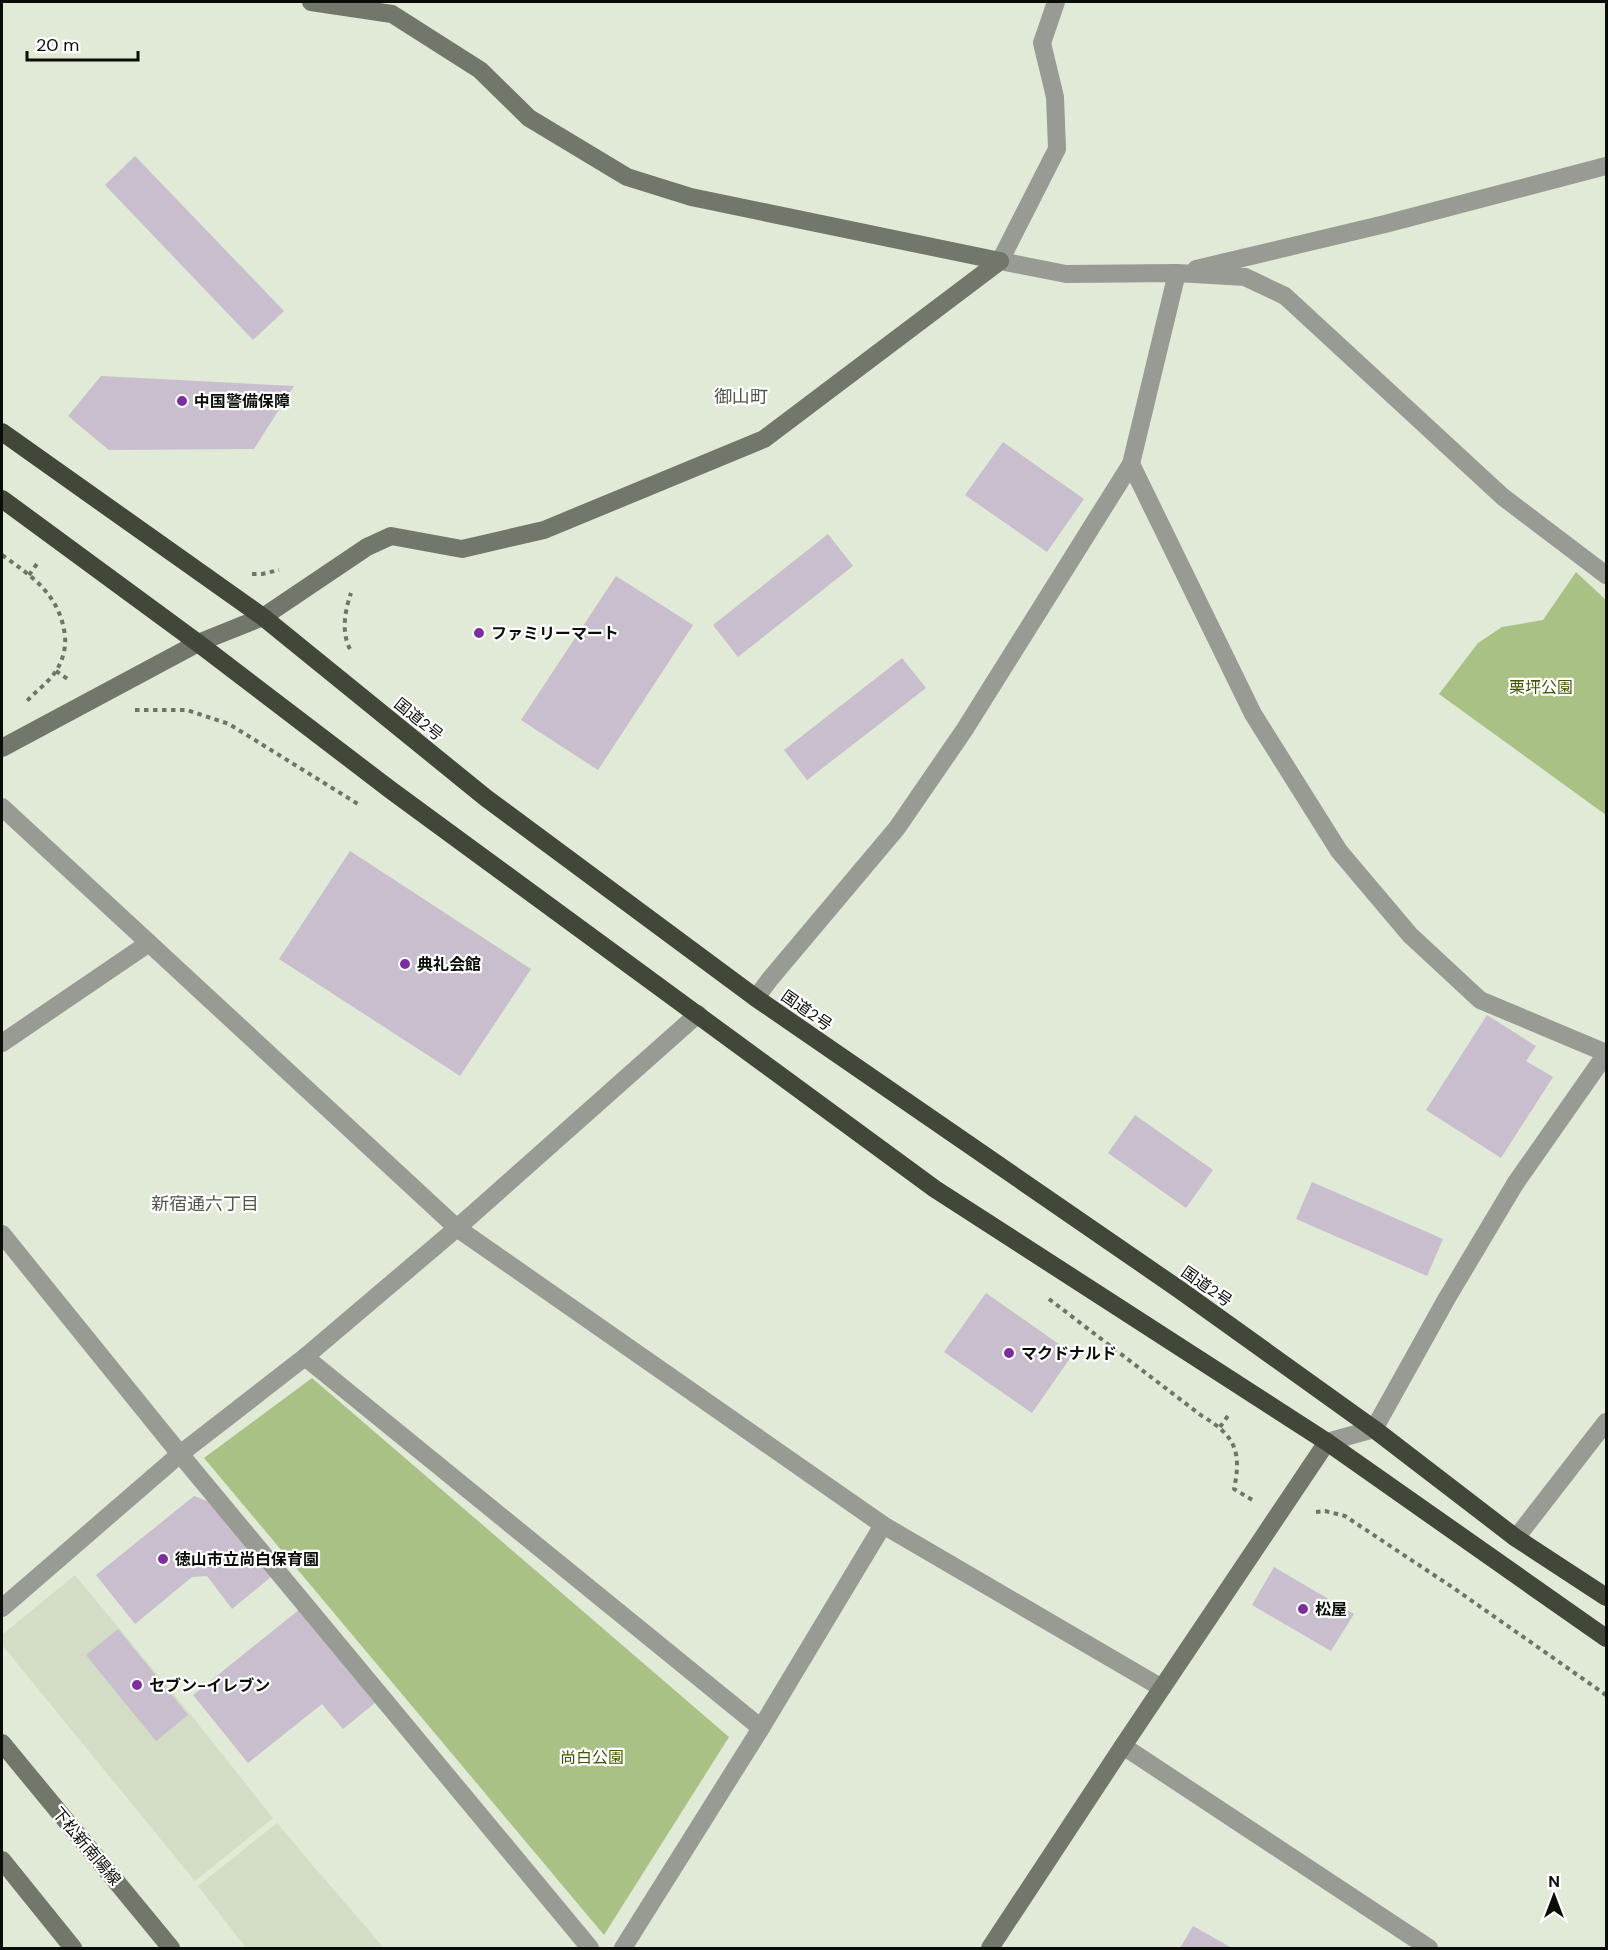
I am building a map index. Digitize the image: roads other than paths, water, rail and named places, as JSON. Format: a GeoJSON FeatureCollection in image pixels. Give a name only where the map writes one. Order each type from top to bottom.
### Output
{"type":"FeatureCollection","features":[{"type":"Feature","properties":{"kind":"highway","name":"国道2号"},"geometry":{"type":"LineString","coordinates":[[2,432],[263,617],[486,798],[756,998],[1180,1290],[1374,1429],[1516,1538],[1606,1597]]}},
{"type":"Feature","properties":{"kind":"highway"},"geometry":{"type":"LineString","coordinates":[[2,499],[198,643],[392,791],[935,1189],[1328,1442],[1606,1638]]}},
{"type":"Feature","properties":{"kind":"street"},"geometry":{"type":"LineString","coordinates":[[311,2],[392,14],[480,70],[529,118],[627,177],[691,197],[1065,274],[1177,273],[1245,278],[1285,297],[1503,498],[1606,575]]}},
{"type":"Feature","properties":{"kind":"street"},"geometry":{"type":"LineString","coordinates":[[2,748],[198,643],[263,617],[367,547],[391,536],[462,549],[544,530],[764,439],[1000,261],[1057,149],[1055,97],[1042,43],[1056,2]]}},
{"type":"Feature","properties":{"kind":"street"},"geometry":{"type":"LineString","coordinates":[[1177,273],[1385,224],[1606,166]]}},
{"type":"Feature","properties":{"kind":"street"},"geometry":{"type":"LineString","coordinates":[[756,998],[897,828],[965,729],[1131,464],[1177,273]]}},
{"type":"Feature","properties":{"kind":"street"},"geometry":{"type":"LineString","coordinates":[[990,1948],[1328,1442],[1374,1429],[1447,1298],[1515,1184],[1606,1053],[1480,1000],[1410,935],[1339,851],[1253,714],[1131,464]]}},
{"type":"Feature","properties":{"kind":"street"},"geometry":{"type":"LineString","coordinates":[[2,807],[457,1228],[883,1525],[1162,1688]]}},
{"type":"Feature","properties":{"kind":"street"},"geometry":{"type":"LineString","coordinates":[[2,1043],[149,943]]}},
{"type":"Feature","properties":{"kind":"street"},"geometry":{"type":"LineString","coordinates":[[2,1608],[180,1454],[305,1358],[457,1228],[698,1014]]}},
{"type":"Feature","properties":{"kind":"street"},"geometry":{"type":"LineString","coordinates":[[2,1234],[180,1454],[590,1948]]}},
{"type":"Feature","properties":{"kind":"street"},"geometry":{"type":"LineString","coordinates":[[305,1358],[761,1728]]}},
{"type":"Feature","properties":{"kind":"street"},"geometry":{"type":"LineString","coordinates":[[1516,1538],[1606,1422]]}},
{"type":"Feature","properties":{"kind":"street"},"geometry":{"type":"LineString","coordinates":[[623,1948],[761,1728],[883,1525]]}},
{"type":"Feature","properties":{"kind":"street","name":"下松新南陽線"},"geometry":{"type":"LineString","coordinates":[[2,1743],[171,1948]]}},
{"type":"Feature","properties":{"kind":"street"},"geometry":{"type":"LineString","coordinates":[[1123,1746],[1429,1948]]}},
{"type":"Feature","properties":{"kind":"street"},"geometry":{"type":"LineString","coordinates":[[2,1860],[74,1948]]}},
{"type":"Feature","properties":{"kind":"place","name":"中国警備保障"},"geometry":{"type":"Point","coordinates":[182,401]}},
{"type":"Feature","properties":{"kind":"place","name":"ファミリーマート"},"geometry":{"type":"Point","coordinates":[479,633]}},
{"type":"Feature","properties":{"kind":"place","name":"典礼会館"},"geometry":{"type":"Point","coordinates":[405,964]}},
{"type":"Feature","properties":{"kind":"place","name":"マクドナルド"},"geometry":{"type":"Point","coordinates":[1009,1353]}},
{"type":"Feature","properties":{"kind":"place","name":"徳山市立尚白保育園"},"geometry":{"type":"Point","coordinates":[163,1559]}},
{"type":"Feature","properties":{"kind":"place","name":"松屋"},"geometry":{"type":"Point","coordinates":[1303,1609]}},
{"type":"Feature","properties":{"kind":"place","name":"セブン-イレブン"},"geometry":{"type":"Point","coordinates":[137,1685]}},
{"type":"Feature","properties":{"kind":"district","name":"御山町"},"geometry":{"type":"Point","coordinates":[741,397]}},
{"type":"Feature","properties":{"kind":"district","name":"新宿通六丁目"},"geometry":{"type":"Point","coordinates":[205,1204]}},
{"type":"Feature","properties":{"kind":"park label","name":"栗坪公園"},"geometry":{"type":"Point","coordinates":[1541,687]}},
{"type":"Feature","properties":{"kind":"park label","name":"尚白公園"},"geometry":{"type":"Point","coordinates":[592,1757]}}]}
